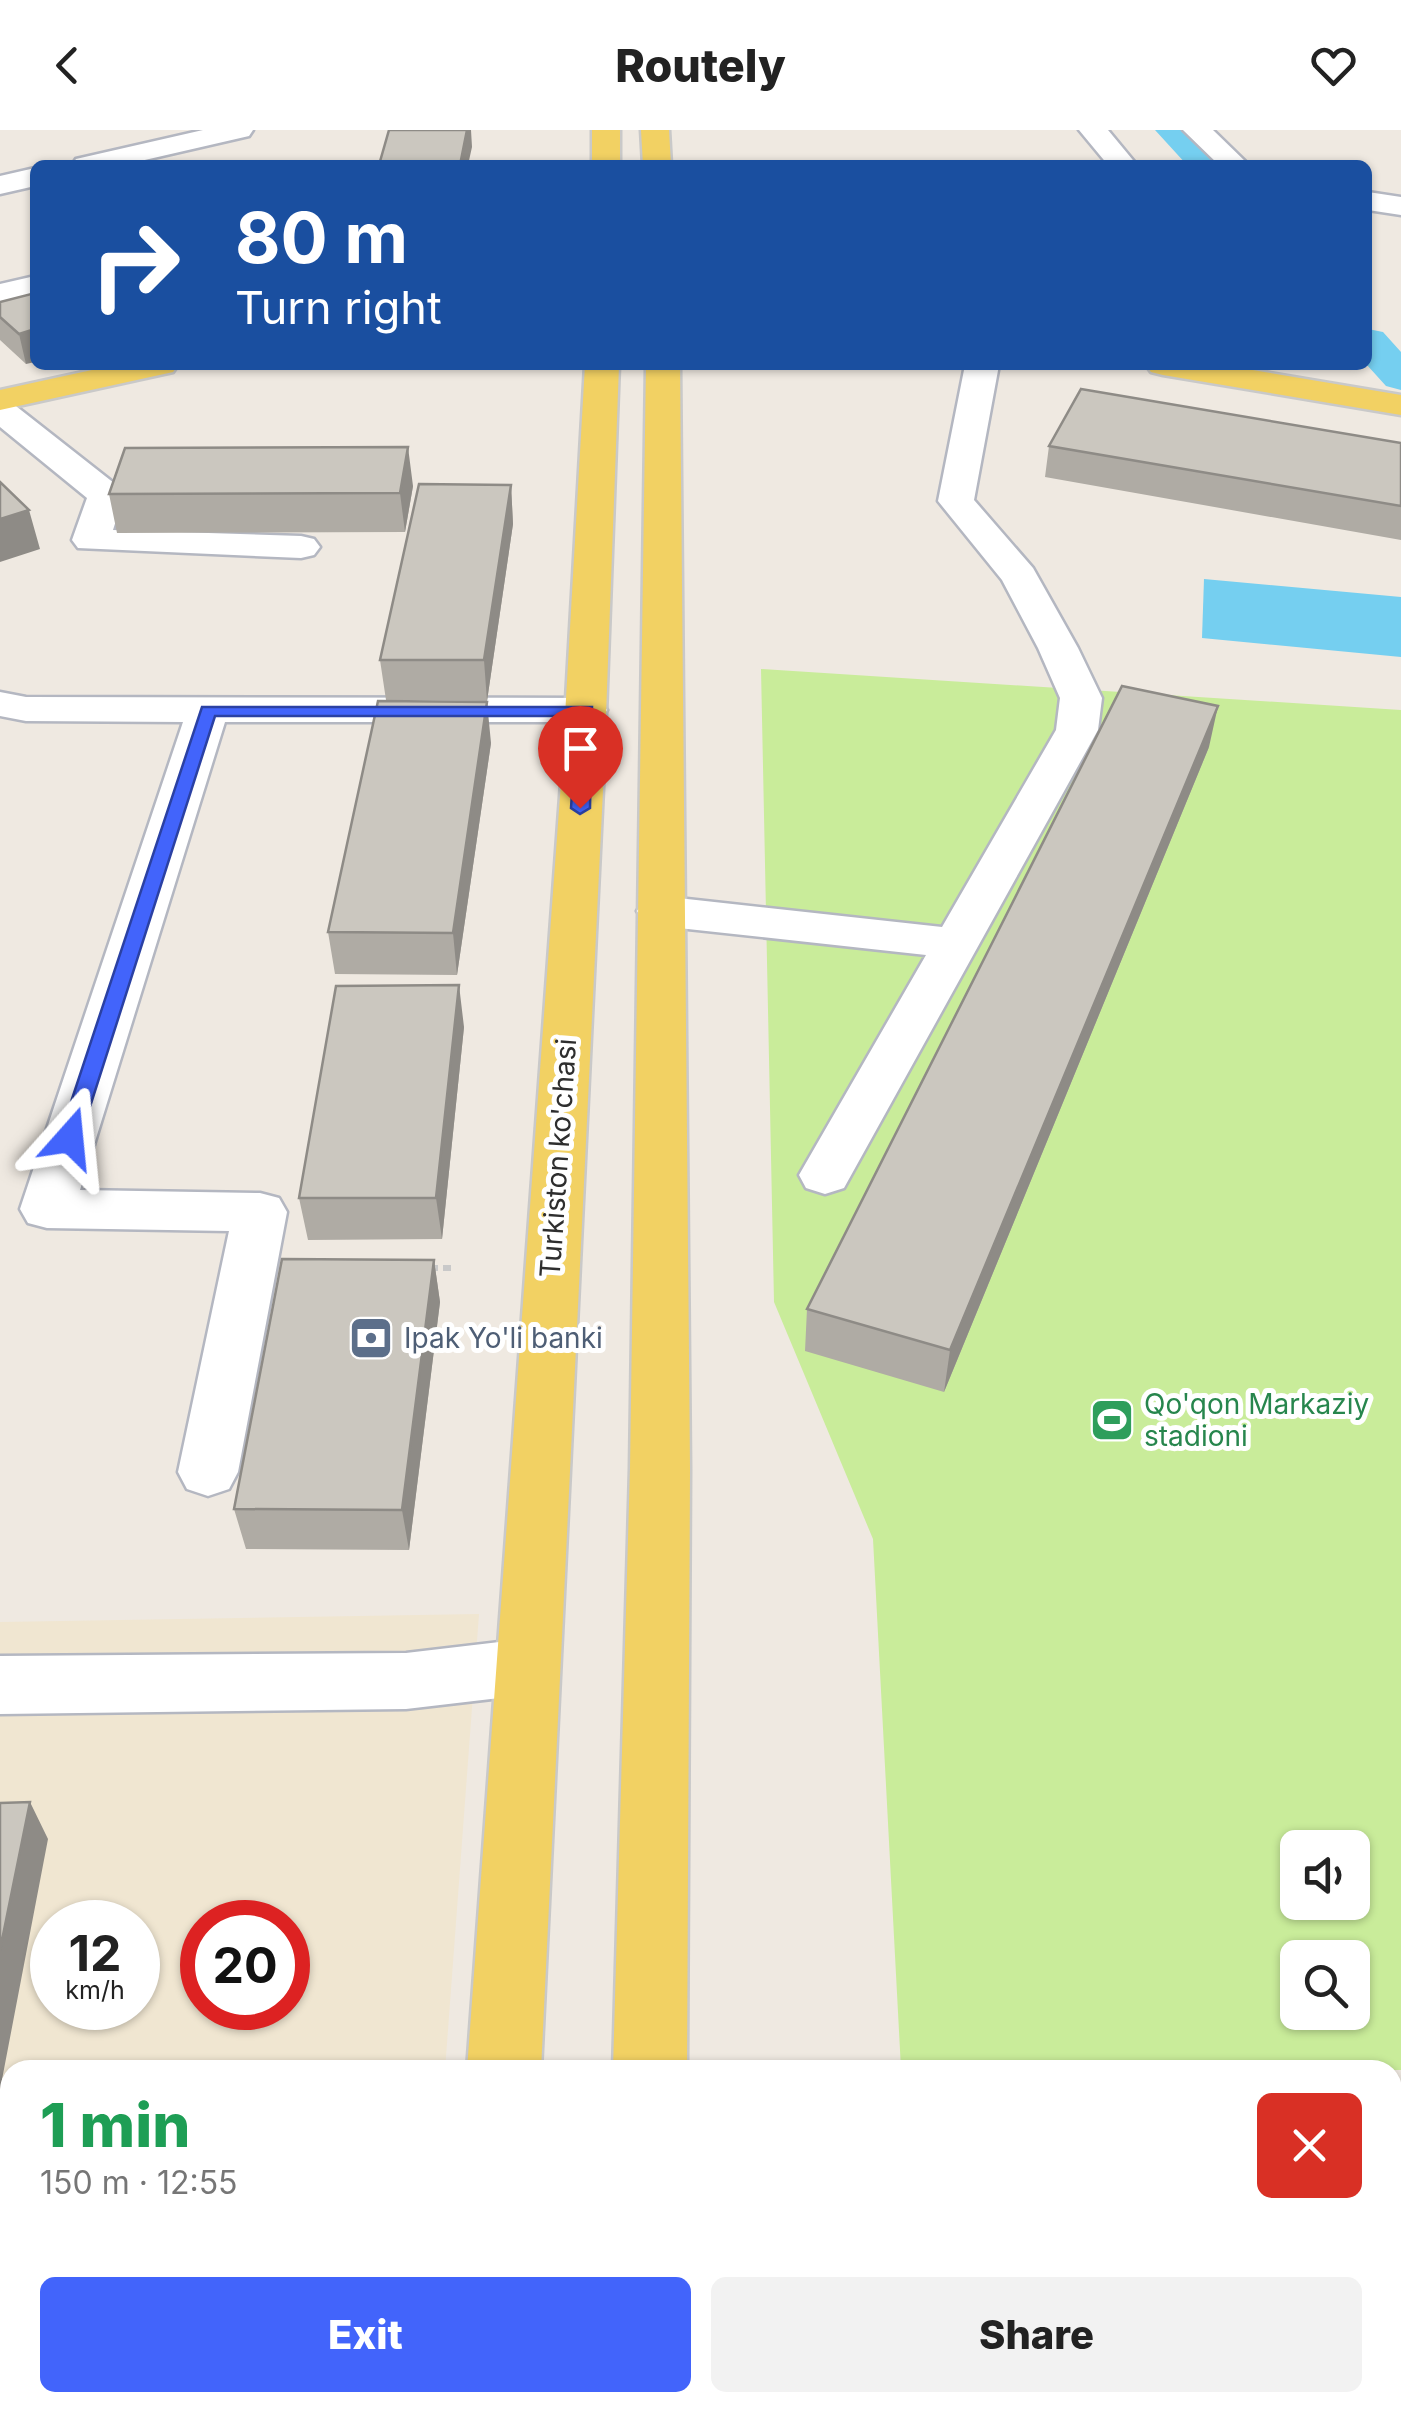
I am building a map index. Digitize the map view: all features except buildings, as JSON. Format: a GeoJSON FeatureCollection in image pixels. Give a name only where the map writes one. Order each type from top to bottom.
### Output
{"type":"FeatureCollection","features":[{"type":"Feature","properties":{"kind":"main road"},"geometry":{"type":"LineString","coordinates":[[606,130],[606,160]]}},
{"type":"Feature","properties":{"kind":"main road"},"geometry":{"type":"LineString","coordinates":[[655,130],[657,160]]}},
{"type":"Feature","properties":{"kind":"main road"},"geometry":{"type":"LineString","coordinates":[[0,400],[138,370]]}},
{"type":"Feature","properties":{"kind":"main road","name":"Turkiston ko'chasi"},"geometry":{"type":"LineString","coordinates":[[505,2060],[586,710],[602,370]]}},
{"type":"Feature","properties":{"kind":"main road"},"geometry":{"type":"LineString","coordinates":[[650,2060],[660,1469],[662,370]]}},
{"type":"Feature","properties":{"kind":"main road"},"geometry":{"type":"LineString","coordinates":[[1247,372],[1401,404]]}},
{"type":"Feature","properties":{"kind":"street"},"geometry":{"type":"LineString","coordinates":[[108,160],[239,130]]}},
{"type":"Feature","properties":{"kind":"street"},"geometry":{"type":"LineString","coordinates":[[1093,130],[1119,160]]}},
{"type":"Feature","properties":{"kind":"street"},"geometry":{"type":"LineString","coordinates":[[1197,130],[1230,160]]}},
{"type":"Feature","properties":{"kind":"street"},"geometry":{"type":"LineString","coordinates":[[0,185],[30,178]]}},
{"type":"Feature","properties":{"kind":"street"},"geometry":{"type":"LineString","coordinates":[[1372,202],[1401,206]]}},
{"type":"Feature","properties":{"kind":"street"},"geometry":{"type":"LineString","coordinates":[[0,294],[30,286]]}},
{"type":"Feature","properties":{"kind":"street"},"geometry":{"type":"LineString","coordinates":[[825,1175],[1077,730],[1081,698],[1018,576],[956,501],[981,370]]}},
{"type":"Feature","properties":{"kind":"street"},"geometry":{"type":"LineString","coordinates":[[0,410],[106,495],[91,540],[301,546]]}},
{"type":"Feature","properties":{"kind":"street"},"geometry":{"type":"LineString","coordinates":[[0,704],[26,709],[586,710]]}},
{"type":"Feature","properties":{"kind":"street"},"geometry":{"type":"LineString","coordinates":[[208,710],[46,1209],[260,1212],[208,1472]]}},
{"type":"Feature","properties":{"kind":"street"},"geometry":{"type":"LineString","coordinates":[[660,911],[956,943]]}},
{"type":"Feature","properties":{"kind":"street"},"geometry":{"type":"LineString","coordinates":[[0,1685],[406,1681],[526,1667]]}},
{"type":"Feature","properties":{"kind":"path"},"geometry":{"type":"LineString","coordinates":[[415,1268],[452,1268]]}},
{"type":"Feature","properties":{"kind":"shaded area"},"geometry":{"type":"Polygon","coordinates":[[[479,1614],[446,2060],[0,2060],[0,1622],[479,1614]]]}},
{"type":"Feature","properties":{"kind":"green space","name":"Qo'qon Markaziy stadioni"},"geometry":{"type":"Polygon","coordinates":[[[761,669],[1401,710],[1401,2060],[901,2060],[873,1539],[774,1302],[761,669]]]}},
{"type":"Feature","properties":{"kind":"water"},"geometry":{"type":"Polygon","coordinates":[[[1204,579],[1401,597],[1401,657],[1202,638],[1204,579]]]}},
{"type":"Feature","properties":{"kind":"waterway"},"geometry":{"type":"LineString","coordinates":[[1173,130],[1202,160]]}},
{"type":"Feature","properties":{"kind":"waterway"},"geometry":{"type":"LineString","coordinates":[[1372,345],[1401,377]]}},
{"type":"Feature","properties":{"kind":"place","name":"Ipak Yo'li banki"},"geometry":{"type":"Point","coordinates":[371,1338]}},
{"type":"Feature","properties":{"kind":"place","name":"Qo'qon Markaziy stadioni"},"geometry":{"type":"Point","coordinates":[1112,1420]}},
{"type":"Feature","properties":{"kind":"route"},"geometry":{"type":"LineString","coordinates":[[70,1138],[208,710],[586,710],[580,808]]}}]}
